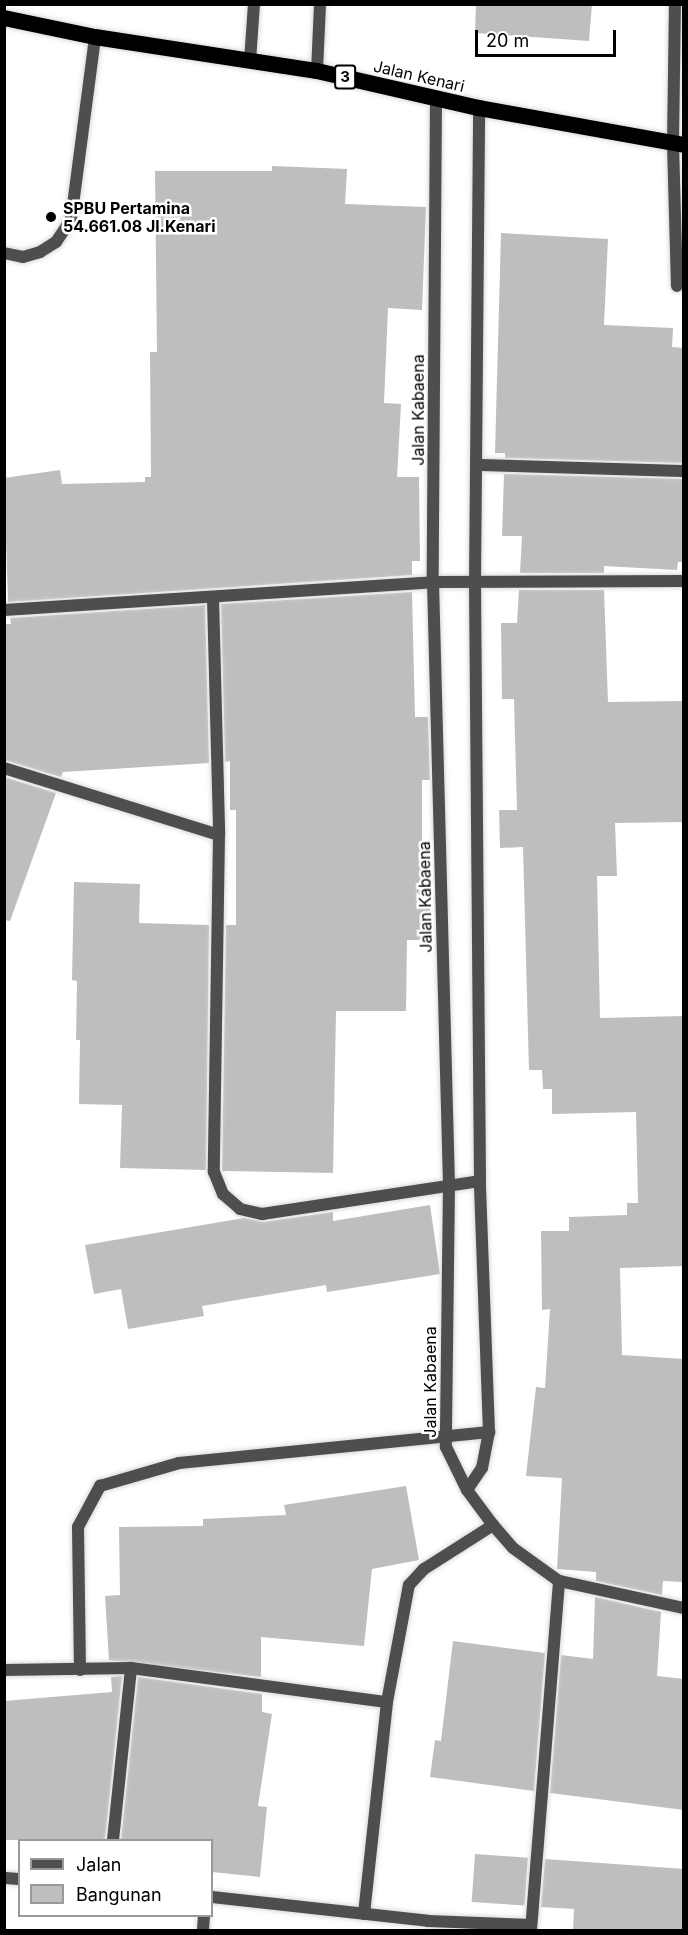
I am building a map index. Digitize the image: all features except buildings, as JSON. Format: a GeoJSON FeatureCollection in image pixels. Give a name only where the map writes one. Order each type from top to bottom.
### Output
{"type":"FeatureCollection","features":[{"type":"Feature","properties":{"kind":"highway","name":"Jalan Kenari"},"geometry":{"type":"LineString","coordinates":[[4,18],[95,37],[317,70],[479,108],[678,144]]}},
{"type":"Feature","properties":{"kind":"street"},"geometry":{"type":"LineString","coordinates":[[250,61],[254,4]]}},
{"type":"Feature","properties":{"kind":"street"},"geometry":{"type":"LineString","coordinates":[[317,70],[320,4]]}},
{"type":"Feature","properties":{"kind":"street"},"geometry":{"type":"LineString","coordinates":[[675,4],[679,28],[677,286]]}},
{"type":"Feature","properties":{"kind":"street"},"geometry":{"type":"LineString","coordinates":[[4,253],[23,257],[40,252],[56,242],[71,220],[95,37]]}},
{"type":"Feature","properties":{"kind":"street","name":"Jalan Kabaena"},"geometry":{"type":"LineString","coordinates":[[436,98],[433,582],[449,1184],[444,1434],[450,1458],[467,1490],[493,1525],[513,1548],[559,1581]]}},
{"type":"Feature","properties":{"kind":"street"},"geometry":{"type":"LineString","coordinates":[[467,1490],[482,1468],[489,1432],[480,1181],[475,583],[479,465],[479,108]]}},
{"type":"Feature","properties":{"kind":"street"},"geometry":{"type":"LineString","coordinates":[[479,465],[684,471]]}},
{"type":"Feature","properties":{"kind":"street"},"geometry":{"type":"LineString","coordinates":[[4,610],[433,582],[684,581]]}},
{"type":"Feature","properties":{"kind":"street"},"geometry":{"type":"LineString","coordinates":[[213,598],[219,835],[214,1172],[223,1194],[240,1209],[262,1214],[480,1181]]}},
{"type":"Feature","properties":{"kind":"street"},"geometry":{"type":"LineString","coordinates":[[4,768],[219,835]]}},
{"type":"Feature","properties":{"kind":"street"},"geometry":{"type":"LineString","coordinates":[[80,1670],[78,1527],[100,1486],[179,1462],[444,1434],[489,1432]]}},
{"type":"Feature","properties":{"kind":"street"},"geometry":{"type":"LineString","coordinates":[[364,1914],[387,1702],[409,1585],[424,1569],[493,1525]]}},
{"type":"Feature","properties":{"kind":"street"},"geometry":{"type":"LineString","coordinates":[[213,1897],[364,1914],[531,1928],[559,1581],[684,1608]]}},
{"type":"Feature","properties":{"kind":"street"},"geometry":{"type":"LineString","coordinates":[[113,1839],[131,1668]]}},
{"type":"Feature","properties":{"kind":"street"},"geometry":{"type":"LineString","coordinates":[[4,1670],[131,1668],[387,1702]]}},
{"type":"Feature","properties":{"kind":"place","name":"SPBU Pertamina 54.661.08 Jl.Kenari"},"geometry":{"type":"Point","coordinates":[51,217]}}]}
